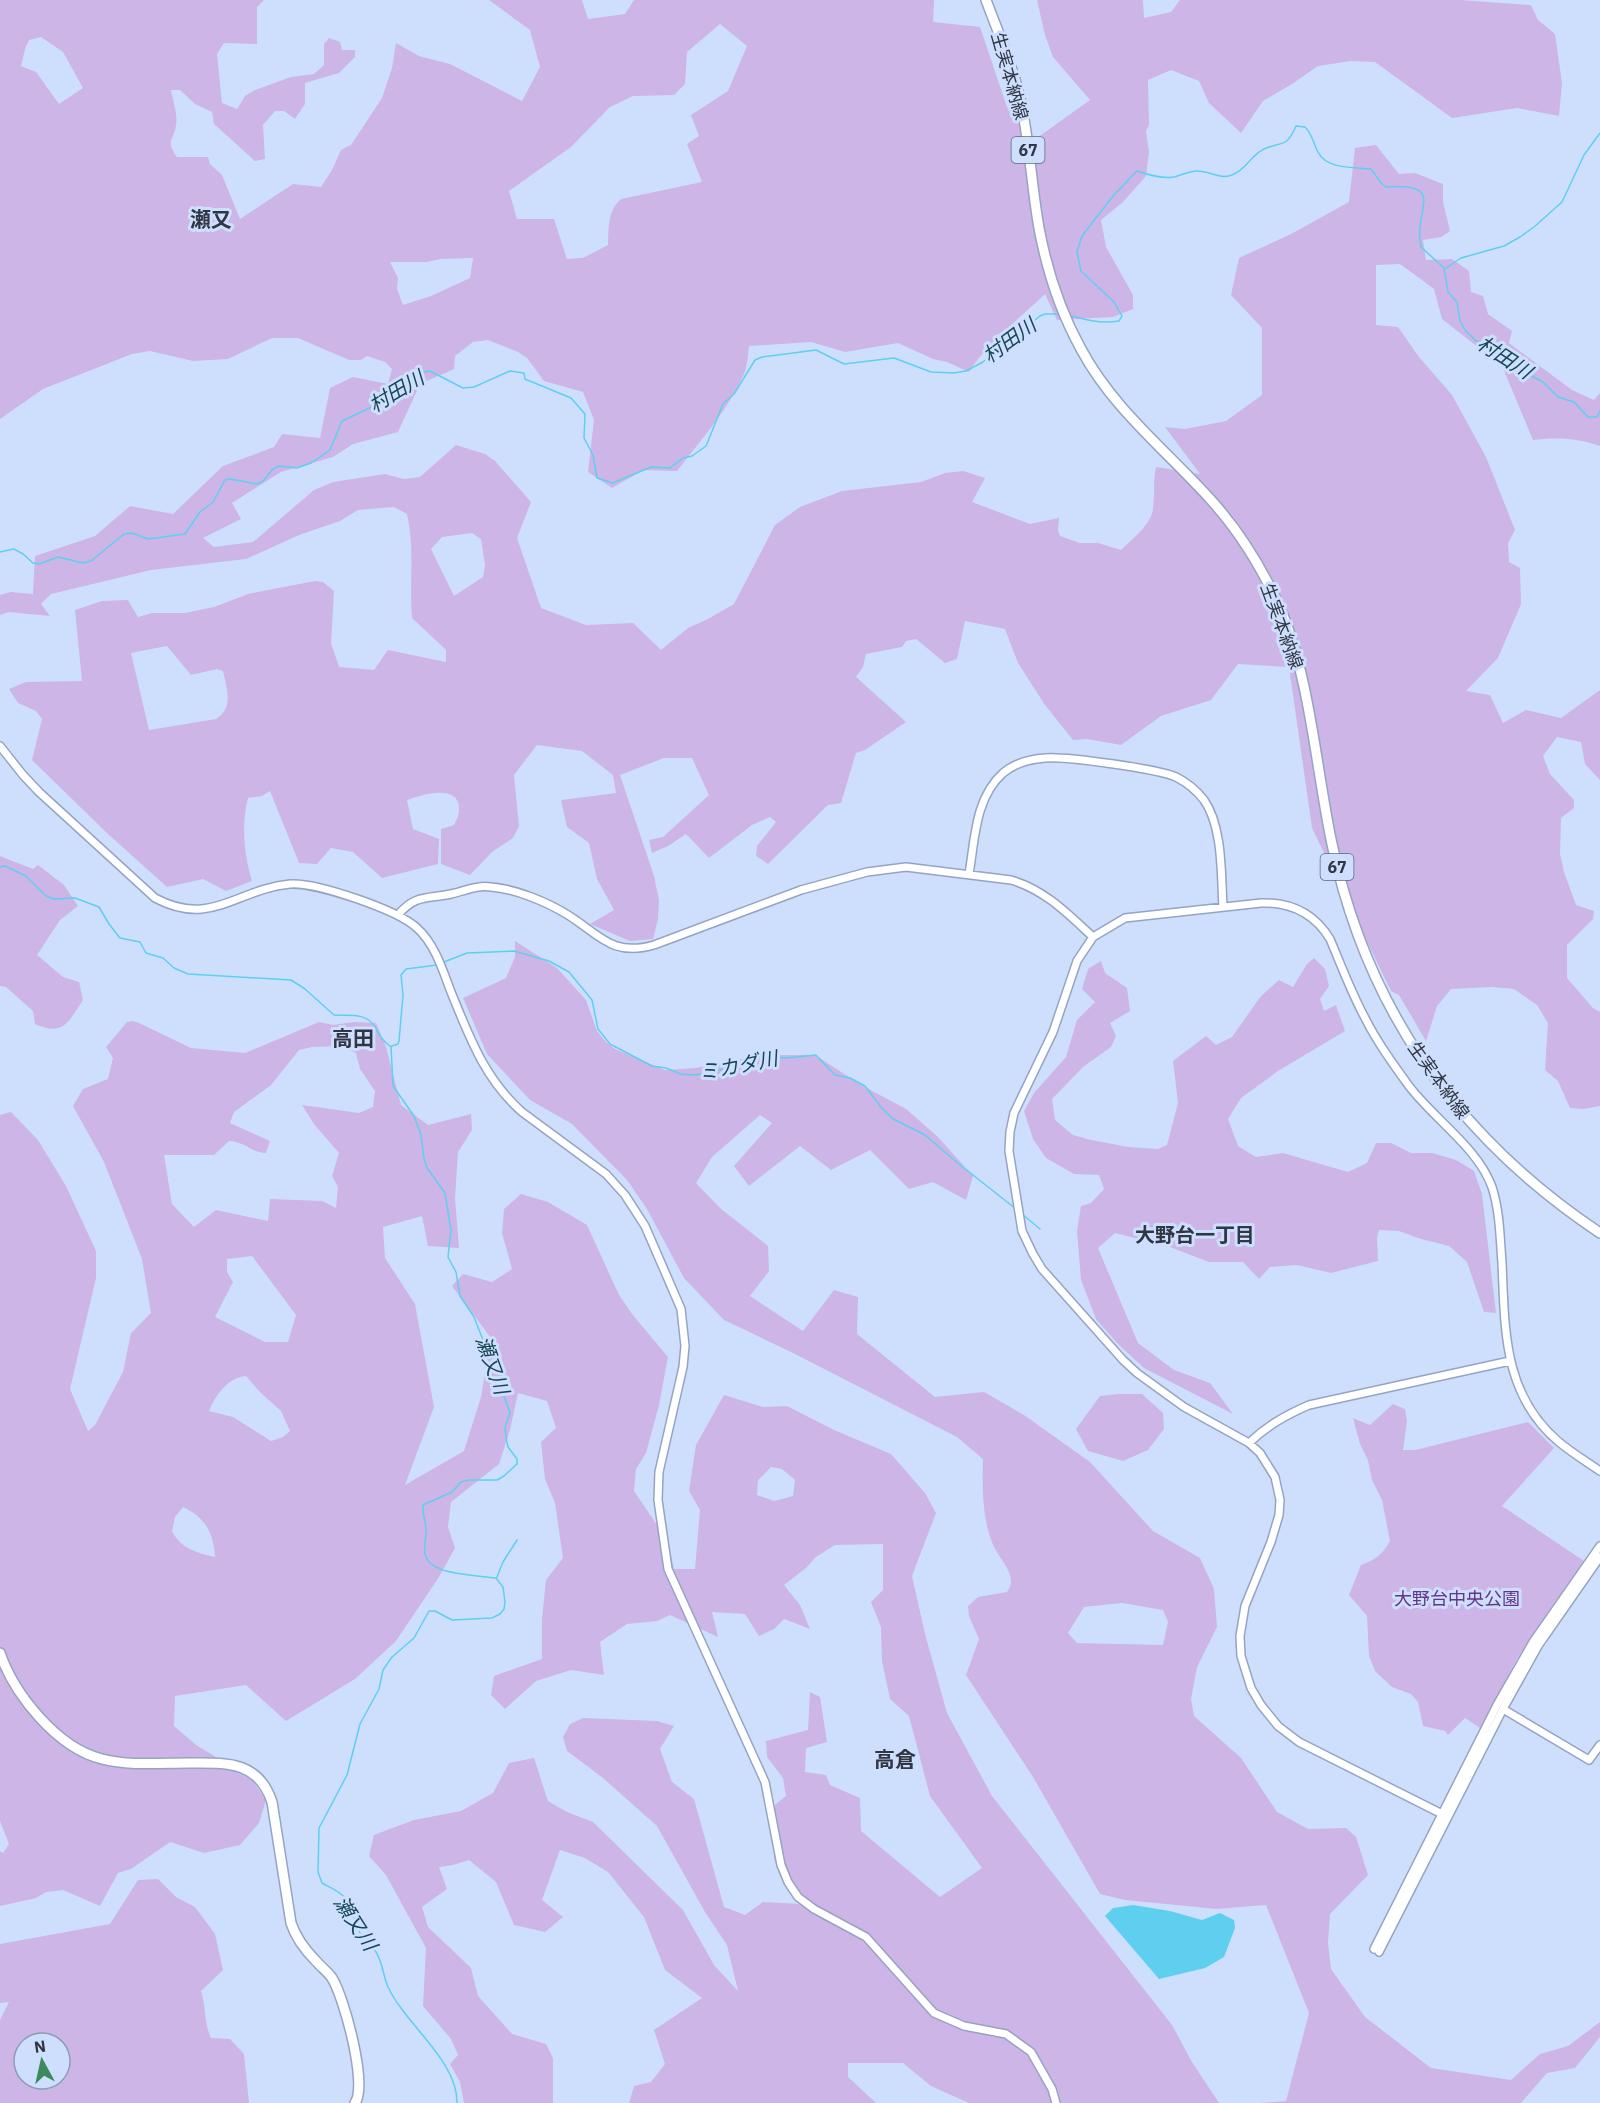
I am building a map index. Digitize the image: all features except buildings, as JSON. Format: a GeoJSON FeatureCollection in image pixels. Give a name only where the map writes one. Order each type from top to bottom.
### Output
{"type":"FeatureCollection","features":[{"type":"Feature","properties":{"kind":"main road","name":"生実本納線"},"geometry":{"type":"LineString","coordinates":[[986,0],[1008,59],[1020,100],[1038,225],[1047,265],[1059,304],[1079,346],[1102,384],[1134,422],[1209,497],[1238,532],[1265,576],[1282,612],[1304,690],[1332,844],[1343,890],[1370,967],[1404,1031],[1442,1089],[1479,1134],[1528,1180],[1563,1208],[1600,1233]]}},
{"type":"Feature","properties":{"kind":"main road"},"geometry":{"type":"LineString","coordinates":[[0,1653],[11,1677],[44,1723],[86,1754],[112,1761],[230,1763],[251,1772],[265,1784],[272,1802],[291,1923],[305,1949],[333,1979],[341,1998],[359,2069],[358,2094],[355,2103]]}},
{"type":"Feature","properties":{"kind":"street"},"geometry":{"type":"LineString","coordinates":[[0,746],[39,792],[155,898],[169,906],[184,910],[209,909],[275,887],[295,884],[329,891],[398,915],[419,929],[432,947],[476,1052],[489,1074],[510,1102],[606,1173],[625,1195],[645,1226],[675,1292],[681,1309],[685,1346],[683,1367],[658,1472],[658,1500],[668,1569],[765,1782],[781,1865],[788,1882],[798,1896],[814,1909],[866,1937],[934,2013],[964,2026],[1006,2034],[1031,2052],[1052,2089],[1056,2103]]}},
{"type":"Feature","properties":{"kind":"street"},"geometry":{"type":"LineString","coordinates":[[969,874],[980,808],[989,789],[1004,772],[1025,760],[1048,757],[1098,763],[1175,776],[1203,800],[1210,811],[1217,836],[1223,907]]}},
{"type":"Feature","properties":{"kind":"street"},"geometry":{"type":"LineString","coordinates":[[398,915],[417,899],[452,894],[475,887],[492,887],[553,907],[570,916],[602,940],[621,948],[636,950],[801,890],[867,872],[906,867],[969,874],[1025,884],[1043,893],[1059,905],[1093,937]]}},
{"type":"Feature","properties":{"kind":"street"},"geometry":{"type":"LineString","coordinates":[[1444,1815],[1299,1742],[1278,1726],[1260,1705],[1251,1688],[1241,1656],[1241,1622],[1248,1598],[1277,1528],[1280,1508],[1275,1477],[1260,1453],[1249,1443],[1162,1393],[1123,1360],[1042,1269],[1022,1231],[1009,1151],[1011,1121],[1053,1032],[1077,961],[1093,937],[1125,918],[1277,903],[1305,912],[1323,927],[1361,1010],[1378,1041],[1411,1087],[1483,1169],[1496,1203],[1506,1341],[1519,1387],[1536,1418],[1559,1442],[1600,1472]]}},
{"type":"Feature","properties":{"kind":"street"},"geometry":{"type":"LineString","coordinates":[[1249,1443],[1275,1421],[1309,1405],[1510,1361]]}},
{"type":"Feature","properties":{"kind":"street"},"geometry":{"type":"LineString","coordinates":[[1376,1951],[1497,1705],[1533,1642],[1600,1546]]}},
{"type":"Feature","properties":{"kind":"street"},"geometry":{"type":"LineString","coordinates":[[1444,1815],[1538,1646],[1600,1557]]}},
{"type":"Feature","properties":{"kind":"street"},"geometry":{"type":"LineString","coordinates":[[1503,1709],[1589,1760],[1600,1745]]}},
{"type":"Feature","properties":{"kind":"green space"},"geometry":{"type":"Polygon","coordinates":[[[0,0],[264,0],[257,7],[257,44],[224,43],[217,54],[222,103],[237,109],[245,96],[255,90],[291,77],[314,74],[324,65],[324,44],[329,38],[340,42],[342,50],[355,50],[355,57],[339,73],[305,83],[305,104],[295,119],[284,111],[275,111],[263,125],[265,159],[255,161],[214,124],[212,112],[195,104],[180,90],[171,90],[176,117],[171,141],[173,151],[177,157],[208,157],[210,164],[222,175],[240,219],[293,184],[321,187],[341,150],[351,145],[382,98],[392,68],[396,43],[419,56],[450,64],[522,101],[540,67],[530,30],[489,0],[582,0],[588,19],[625,14],[634,0],[934,0],[933,22],[980,27],[1007,107],[1034,140],[1090,100],[1053,57],[1037,0],[1143,0],[1144,18],[1171,12],[1180,0],[1460,0],[1531,5],[1538,20],[1555,34],[1562,83],[1559,116],[1517,108],[1452,118],[1375,62],[1351,61],[1318,66],[1263,101],[1241,133],[1209,103],[1199,81],[1171,70],[1148,80],[1149,125],[1146,131],[1149,152],[1146,176],[1123,202],[1101,220],[1106,247],[1133,295],[1133,309],[1113,317],[1057,320],[1045,294],[994,341],[969,372],[898,343],[845,352],[811,342],[749,346],[745,371],[738,387],[714,424],[677,471],[643,470],[612,488],[588,472],[594,420],[583,392],[544,381],[527,358],[518,352],[488,340],[473,342],[455,356],[454,369],[420,384],[398,432],[353,444],[333,457],[281,472],[232,503],[241,519],[203,538],[214,547],[253,542],[314,490],[333,482],[385,474],[404,479],[420,477],[456,445],[485,454],[495,461],[531,502],[517,538],[541,608],[586,625],[633,623],[661,650],[688,628],[734,604],[775,525],[800,507],[842,491],[921,482],[945,473],[963,471],[985,478],[972,502],[1030,524],[1059,518],[1060,536],[1080,543],[1098,543],[1121,550],[1152,515],[1156,467],[1200,474],[1165,427],[1185,429],[1226,421],[1262,395],[1262,328],[1231,295],[1239,258],[1291,234],[1349,202],[1355,148],[1376,145],[1399,174],[1415,173],[1443,184],[1443,202],[1450,231],[1441,237],[1423,240],[1426,260],[1452,259],[1469,271],[1471,292],[1483,296],[1488,314],[1512,331],[1509,343],[1572,390],[1594,400],[1600,393],[1600,446],[1567,439],[1533,440],[1502,366],[1442,319],[1434,289],[1400,264],[1376,265],[1376,325],[1398,327],[1419,357],[1452,395],[1486,457],[1515,530],[1508,543],[1509,562],[1520,568],[1521,604],[1498,658],[1466,691],[1490,695],[1503,723],[1526,710],[1561,718],[1600,690],[1600,780],[1585,764],[1581,742],[1557,737],[1543,756],[1550,774],[1574,800],[1574,808],[1561,818],[1560,854],[1564,872],[1576,905],[1594,911],[1593,919],[1567,945],[1567,978],[1593,1008],[1600,1012],[1600,1106],[1584,1109],[1570,1108],[1558,1081],[1545,1070],[1548,1023],[1537,1005],[1514,989],[1492,987],[1451,989],[1437,1006],[1426,1041],[1399,995],[1391,991],[1312,828],[1289,667],[1238,664],[1211,700],[1161,716],[1121,745],[1087,739],[1073,740],[1045,705],[1018,663],[1005,629],[965,621],[957,659],[945,663],[916,639],[906,641],[902,647],[866,654],[863,667],[856,677],[906,722],[865,750],[856,753],[841,803],[828,805],[768,864],[756,856],[757,846],[776,822],[770,817],[752,825],[709,858],[686,834],[652,853],[649,840],[663,837],[709,795],[692,758],[664,758],[620,775],[654,876],[659,900],[658,919],[653,939],[630,941],[590,924],[614,910],[597,879],[589,843],[567,827],[561,800],[616,793],[613,775],[582,751],[537,745],[514,775],[519,826],[513,838],[492,852],[470,875],[441,864],[441,829],[454,825],[459,813],[458,802],[454,796],[447,793],[430,794],[407,800],[413,829],[439,839],[438,864],[382,878],[353,852],[331,848],[317,864],[299,863],[270,791],[262,796],[248,798],[246,808],[244,840],[252,881],[226,891],[203,879],[167,887],[108,834],[32,760],[42,719],[36,711],[18,703],[9,689],[26,682],[82,681],[75,610],[102,601],[128,600],[138,617],[152,613],[185,613],[214,607],[248,594],[315,581],[323,582],[334,591],[331,643],[339,667],[374,670],[388,650],[446,662],[446,650],[412,618],[411,540],[407,514],[394,507],[358,510],[340,521],[299,535],[246,559],[151,570],[51,594],[41,604],[50,616],[9,612],[0,615],[0,595],[11,592],[33,594],[35,556],[95,536],[130,506],[173,514],[223,466],[274,447],[282,434],[320,438],[330,388],[353,377],[388,384],[392,369],[385,362],[367,356],[361,360],[349,360],[298,338],[272,338],[228,359],[193,361],[150,351],[132,354],[43,389],[0,419],[0,0]],[[720,24],[687,52],[685,84],[674,95],[633,96],[610,107],[571,147],[509,191],[517,219],[554,219],[567,259],[583,258],[608,245],[611,215],[621,199],[702,182],[687,144],[699,136],[691,115],[728,91],[747,46],[720,24]],[[41,37],[29,40],[21,66],[36,72],[59,104],[83,88],[63,52],[41,37]],[[473,258],[440,259],[427,262],[390,262],[398,278],[397,289],[403,305],[431,296],[470,278],[473,258]],[[472,533],[442,537],[431,549],[454,596],[483,577],[485,565],[481,539],[472,533]],[[167,646],[131,653],[149,730],[216,719],[225,709],[228,698],[223,671],[217,669],[191,675],[167,646]]]}},
{"type":"Feature","properties":{"kind":"green space"},"geometry":{"type":"Polygon","coordinates":[[[0,856],[33,869],[38,865],[64,885],[78,906],[60,920],[37,955],[63,977],[79,982],[83,1000],[65,1025],[59,1028],[45,1028],[35,1024],[33,1011],[6,987],[0,986],[0,856]]]}},
{"type":"Feature","properties":{"kind":"green space"},"geometry":{"type":"Polygon","coordinates":[[[515,941],[557,968],[586,1000],[597,1031],[615,1049],[665,1070],[696,1068],[763,1055],[815,1055],[863,1086],[906,1109],[937,1136],[973,1176],[966,1200],[933,1182],[909,1189],[870,1150],[831,1170],[800,1146],[749,1186],[734,1166],[772,1123],[760,1115],[712,1157],[696,1183],[720,1208],[768,1246],[769,1271],[750,1296],[803,1331],[834,1290],[858,1297],[857,1334],[935,1397],[984,1392],[1024,1415],[1090,1462],[1153,1531],[1200,1558],[1214,1589],[1217,1627],[1197,1667],[1191,1699],[1194,1716],[1241,1758],[1277,1812],[1308,1829],[1346,1828],[1356,1837],[1368,1875],[1330,1914],[1328,1943],[1331,1969],[1365,2017],[1431,2068],[1511,2080],[1540,2054],[1568,2046],[1600,2022],[1600,2037],[1575,2068],[1547,2073],[1521,2103],[1261,2103],[1286,2101],[1309,2013],[1266,1905],[1217,1909],[1125,1900],[1100,1894],[1033,1777],[966,1675],[979,1639],[969,1616],[968,1606],[978,1597],[1007,1592],[1011,1581],[1008,1569],[994,1547],[987,1526],[983,1492],[983,1459],[957,1437],[724,1320],[684,1278],[647,1209],[627,1180],[572,1124],[530,1100],[487,1054],[463,998],[506,978],[515,957],[515,941]],[[1122,1603],[1084,1607],[1068,1633],[1077,1643],[1163,1645],[1168,1622],[1163,1610],[1122,1603]]]}},
{"type":"Feature","properties":{"kind":"green space"},"geometry":{"type":"Polygon","coordinates":[[[1314,958],[1325,969],[1329,986],[1320,999],[1324,1011],[1336,1005],[1345,1031],[1278,1071],[1241,1098],[1228,1119],[1238,1146],[1256,1157],[1283,1153],[1348,1172],[1367,1163],[1376,1143],[1391,1143],[1411,1153],[1432,1153],[1456,1160],[1474,1171],[1482,1194],[1496,1313],[1484,1312],[1467,1262],[1449,1246],[1399,1231],[1379,1230],[1378,1261],[1331,1273],[1297,1265],[1270,1267],[1259,1279],[1243,1262],[1209,1262],[1170,1247],[1115,1233],[1098,1248],[1138,1343],[1174,1370],[1210,1383],[1233,1414],[1144,1368],[1096,1319],[1081,1280],[1077,1231],[1081,1206],[1091,1203],[1104,1189],[1099,1175],[1074,1174],[1046,1158],[1033,1139],[1024,1111],[1034,1093],[1066,1057],[1077,1020],[1095,1002],[1082,989],[1088,969],[1101,961],[1105,973],[1127,988],[1130,1011],[1110,1023],[1116,1036],[1111,1047],[1083,1067],[1052,1099],[1055,1120],[1073,1135],[1091,1140],[1128,1147],[1158,1149],[1167,1145],[1178,1103],[1173,1061],[1206,1036],[1216,1045],[1232,1037],[1261,996],[1279,980],[1293,987],[1307,964],[1314,958]]]}},
{"type":"Feature","properties":{"kind":"green space"},"geometry":{"type":"Polygon","coordinates":[[[127,1022],[139,1023],[191,1048],[245,1053],[319,1022],[333,1025],[354,1022],[376,1023],[386,1047],[401,1105],[428,1125],[471,1114],[472,1130],[458,1152],[455,1198],[459,1248],[428,1246],[422,1216],[383,1227],[385,1258],[415,1304],[434,1407],[405,1485],[464,1451],[481,1397],[491,1338],[452,1286],[463,1274],[492,1282],[512,1269],[502,1233],[504,1209],[521,1194],[548,1202],[587,1225],[619,1295],[668,1357],[659,1405],[646,1453],[636,1469],[634,1491],[668,1541],[674,1569],[695,1569],[700,1510],[689,1491],[696,1445],[724,1395],[763,1407],[787,1406],[834,1430],[891,1454],[925,1493],[936,1513],[912,1576],[947,1713],[992,1796],[1172,2025],[1192,2062],[1219,2103],[969,2103],[931,2086],[903,2063],[848,2063],[848,2077],[876,2103],[629,2103],[634,2086],[651,2082],[665,2064],[654,2030],[702,1998],[665,1970],[644,1917],[608,1872],[585,1858],[560,1850],[542,1900],[563,1917],[545,1932],[514,1925],[496,1882],[469,1860],[439,1867],[447,1889],[422,1907],[428,1927],[471,1968],[478,1996],[512,2034],[546,2044],[553,2058],[553,2103],[464,2103],[460,2082],[450,2064],[458,2055],[451,2039],[423,2006],[426,1948],[386,1875],[369,1856],[374,1835],[414,1820],[461,1811],[493,1793],[509,1763],[534,1758],[548,1801],[567,1812],[593,1822],[683,1910],[714,1965],[738,1991],[727,1945],[705,1912],[657,1826],[603,1778],[567,1751],[563,1737],[570,1724],[583,1718],[657,1721],[674,1726],[660,1749],[672,1782],[694,1799],[724,1907],[745,1915],[763,1902],[800,1904],[774,1859],[775,1805],[786,1796],[783,1778],[767,1757],[766,1741],[808,1730],[810,1692],[820,1697],[827,1742],[806,1748],[805,1772],[826,1775],[830,1785],[860,1798],[861,1831],[940,1897],[982,1868],[930,1796],[909,1716],[890,1699],[882,1661],[881,1627],[871,1602],[883,1590],[883,1544],[835,1545],[816,1557],[784,1585],[800,1605],[810,1629],[784,1619],[774,1629],[759,1636],[745,1614],[712,1612],[718,1637],[670,1615],[657,1621],[627,1624],[600,1642],[604,1675],[571,1670],[536,1681],[505,1709],[491,1695],[494,1676],[542,1659],[542,1619],[546,1580],[563,1558],[555,1503],[545,1479],[541,1442],[556,1428],[547,1401],[518,1393],[510,1430],[499,1464],[451,1502],[448,1527],[455,1548],[439,1577],[396,1641],[355,1679],[286,1721],[246,1685],[175,1696],[174,1726],[196,1745],[251,1778],[266,1800],[259,1823],[240,1845],[204,1853],[170,1842],[131,1869],[118,1873],[100,1906],[63,1890],[46,1892],[36,1898],[0,1906],[0,1851],[3,1853],[9,1844],[0,1821],[0,1115],[11,1112],[38,1140],[66,1186],[96,1251],[96,1278],[70,1389],[88,1431],[95,1425],[123,1372],[131,1333],[151,1313],[142,1259],[104,1162],[73,1106],[83,1089],[108,1079],[113,1058],[106,1047],[127,1022]],[[342,1046],[299,1050],[271,1085],[234,1112],[230,1123],[270,1141],[266,1153],[229,1141],[214,1155],[164,1155],[172,1204],[194,1227],[216,1210],[268,1221],[270,1199],[322,1201],[336,1208],[338,1187],[332,1176],[339,1153],[314,1124],[302,1105],[359,1113],[373,1107],[375,1091],[360,1069],[356,1053],[342,1046]],[[252,1256],[227,1259],[227,1272],[233,1282],[215,1317],[265,1342],[288,1342],[296,1315],[252,1256]],[[246,1376],[239,1377],[223,1388],[209,1411],[233,1417],[271,1441],[283,1437],[290,1431],[281,1411],[246,1376]],[[771,1467],[758,1480],[757,1495],[774,1501],[793,1496],[795,1480],[782,1469],[771,1467]],[[183,1507],[175,1517],[172,1531],[184,1546],[215,1557],[213,1541],[207,1527],[191,1511],[183,1507]]]}},
{"type":"Feature","properties":{"kind":"green space"},"geometry":{"type":"Polygon","coordinates":[[[1142,1394],[1163,1413],[1164,1429],[1148,1450],[1123,1461],[1088,1451],[1076,1429],[1100,1396],[1142,1394]]]}},
{"type":"Feature","properties":{"kind":"green space","name":"大野台中央公園"},"geometry":{"type":"Polygon","coordinates":[[[1393,1404],[1405,1409],[1407,1421],[1403,1450],[1415,1450],[1528,1422],[1554,1448],[1502,1506],[1584,1561],[1517,1659],[1480,1728],[1465,1718],[1448,1735],[1445,1731],[1423,1726],[1418,1702],[1411,1694],[1392,1687],[1375,1671],[1369,1656],[1367,1616],[1349,1595],[1361,1565],[1378,1556],[1390,1541],[1382,1500],[1372,1480],[1368,1460],[1360,1444],[1353,1418],[1370,1425],[1393,1404]]]}},
{"type":"Feature","properties":{"kind":"green space"},"geometry":{"type":"Polygon","coordinates":[[[158,1879],[176,1897],[195,1907],[215,1934],[223,1970],[201,1991],[207,2027],[211,2038],[230,2039],[244,2054],[249,2103],[0,2103],[0,2020],[9,2002],[0,2003],[0,1944],[110,1924],[138,1880],[158,1879]]]}},
{"type":"Feature","properties":{"kind":"water"},"geometry":{"type":"Polygon","coordinates":[[[1133,1905],[1170,1911],[1202,1920],[1220,1913],[1234,1920],[1235,1928],[1224,1957],[1205,1968],[1159,1979],[1105,1916],[1113,1908],[1133,1905]]]}},
{"type":"Feature","properties":{"kind":"waterway","name":"村田川"},"geometry":{"type":"LineString","coordinates":[[1069,315],[1106,322],[1119,321],[1122,316],[1114,302],[1081,271],[1077,252],[1082,236],[1113,196],[1137,171],[1165,177],[1196,171],[1228,176],[1241,170],[1259,152],[1286,141],[1296,126],[1305,127],[1318,152],[1328,162],[1335,165],[1371,169],[1386,187],[1417,189],[1422,195],[1424,202],[1419,234],[1421,247],[1444,268],[1448,292],[1457,302],[1460,321],[1475,340],[1543,382],[1558,397],[1574,402],[1588,417],[1597,417],[1600,411]]}},
{"type":"Feature","properties":{"kind":"waterway"},"geometry":{"type":"LineString","coordinates":[[1446,268],[1461,258],[1504,246],[1534,227],[1562,202],[1584,155],[1600,133]]}},
{"type":"Feature","properties":{"kind":"waterway","name":"村田川"},"geometry":{"type":"LineString","coordinates":[[0,552],[14,549],[33,563],[39,564],[58,557],[83,563],[91,561],[124,534],[132,533],[148,539],[185,534],[200,512],[213,502],[225,480],[257,484],[279,466],[297,468],[311,463],[330,450],[342,421],[378,404],[388,394],[423,372],[430,371],[463,388],[474,387],[510,371],[524,373],[525,379],[571,398],[585,414],[584,438],[593,455],[597,478],[613,483],[651,467],[670,468],[706,446],[723,404],[734,394],[755,360],[762,357],[816,350],[844,364],[894,358],[931,372],[954,373],[966,371],[983,362],[1040,316],[1061,314]]}},
{"type":"Feature","properties":{"kind":"waterway","name":"瀬又川"},"geometry":{"type":"LineString","coordinates":[[0,867],[5,866],[26,876],[46,896],[54,899],[75,898],[99,907],[120,938],[140,942],[146,953],[163,958],[174,968],[188,974],[291,980],[305,989],[334,1015],[367,1019],[390,1046]]}},
{"type":"Feature","properties":{"kind":"waterway","name":"ミカダ川"},"geometry":{"type":"LineString","coordinates":[[444,962],[467,953],[514,951],[549,961],[569,972],[592,1000],[598,1029],[610,1044],[652,1066],[681,1074],[703,1074],[740,1065],[764,1056],[786,1058],[816,1055],[835,1075],[850,1078],[865,1086],[893,1119],[925,1135],[1016,1209]]}},
{"type":"Feature","properties":{"kind":"waterway","name":"ミカダ川"},"geometry":{"type":"LineString","coordinates":[[392,1046],[398,1044],[399,1041],[403,995],[401,975],[406,969],[437,965]]}},
{"type":"Feature","properties":{"kind":"waterway","name":"瀬又川"},"geometry":{"type":"LineString","coordinates":[[391,1046],[393,1086],[414,1116],[421,1135],[427,1168],[445,1193],[451,1230],[448,1257],[456,1272],[460,1296],[474,1317],[483,1340],[496,1362],[510,1413],[505,1427],[508,1447],[517,1459],[517,1464],[497,1480],[461,1482],[452,1492],[423,1505],[426,1529],[425,1553],[431,1563],[438,1568],[468,1575],[496,1578],[503,1587],[505,1602],[500,1614],[492,1618],[452,1620],[435,1611],[429,1611],[414,1638],[392,1657],[383,1670],[379,1689],[360,1724],[347,1775],[319,1828],[318,1872],[322,1883],[345,1898],[361,1934],[378,1956],[386,1983],[396,2001],[449,2072],[455,2087],[457,2103]]}},
{"type":"Feature","properties":{"kind":"waterway","name":"ミカダ川"},"geometry":{"type":"LineString","coordinates":[[1022,1214],[1040,1229]]}},
{"type":"Feature","properties":{"kind":"waterway"},"geometry":{"type":"LineString","coordinates":[[497,1577],[503,1562],[517,1540]]}},
{"type":"Feature","properties":{"kind":"district","name":"瀬又"},"geometry":{"type":"Point","coordinates":[211,219]}},
{"type":"Feature","properties":{"kind":"district","name":"高田"},"geometry":{"type":"Point","coordinates":[353,1038]}},
{"type":"Feature","properties":{"kind":"district","name":"大野台一丁目"},"geometry":{"type":"Point","coordinates":[1195,1234]}},
{"type":"Feature","properties":{"kind":"district","name":"高倉"},"geometry":{"type":"Point","coordinates":[895,1759]}}]}
